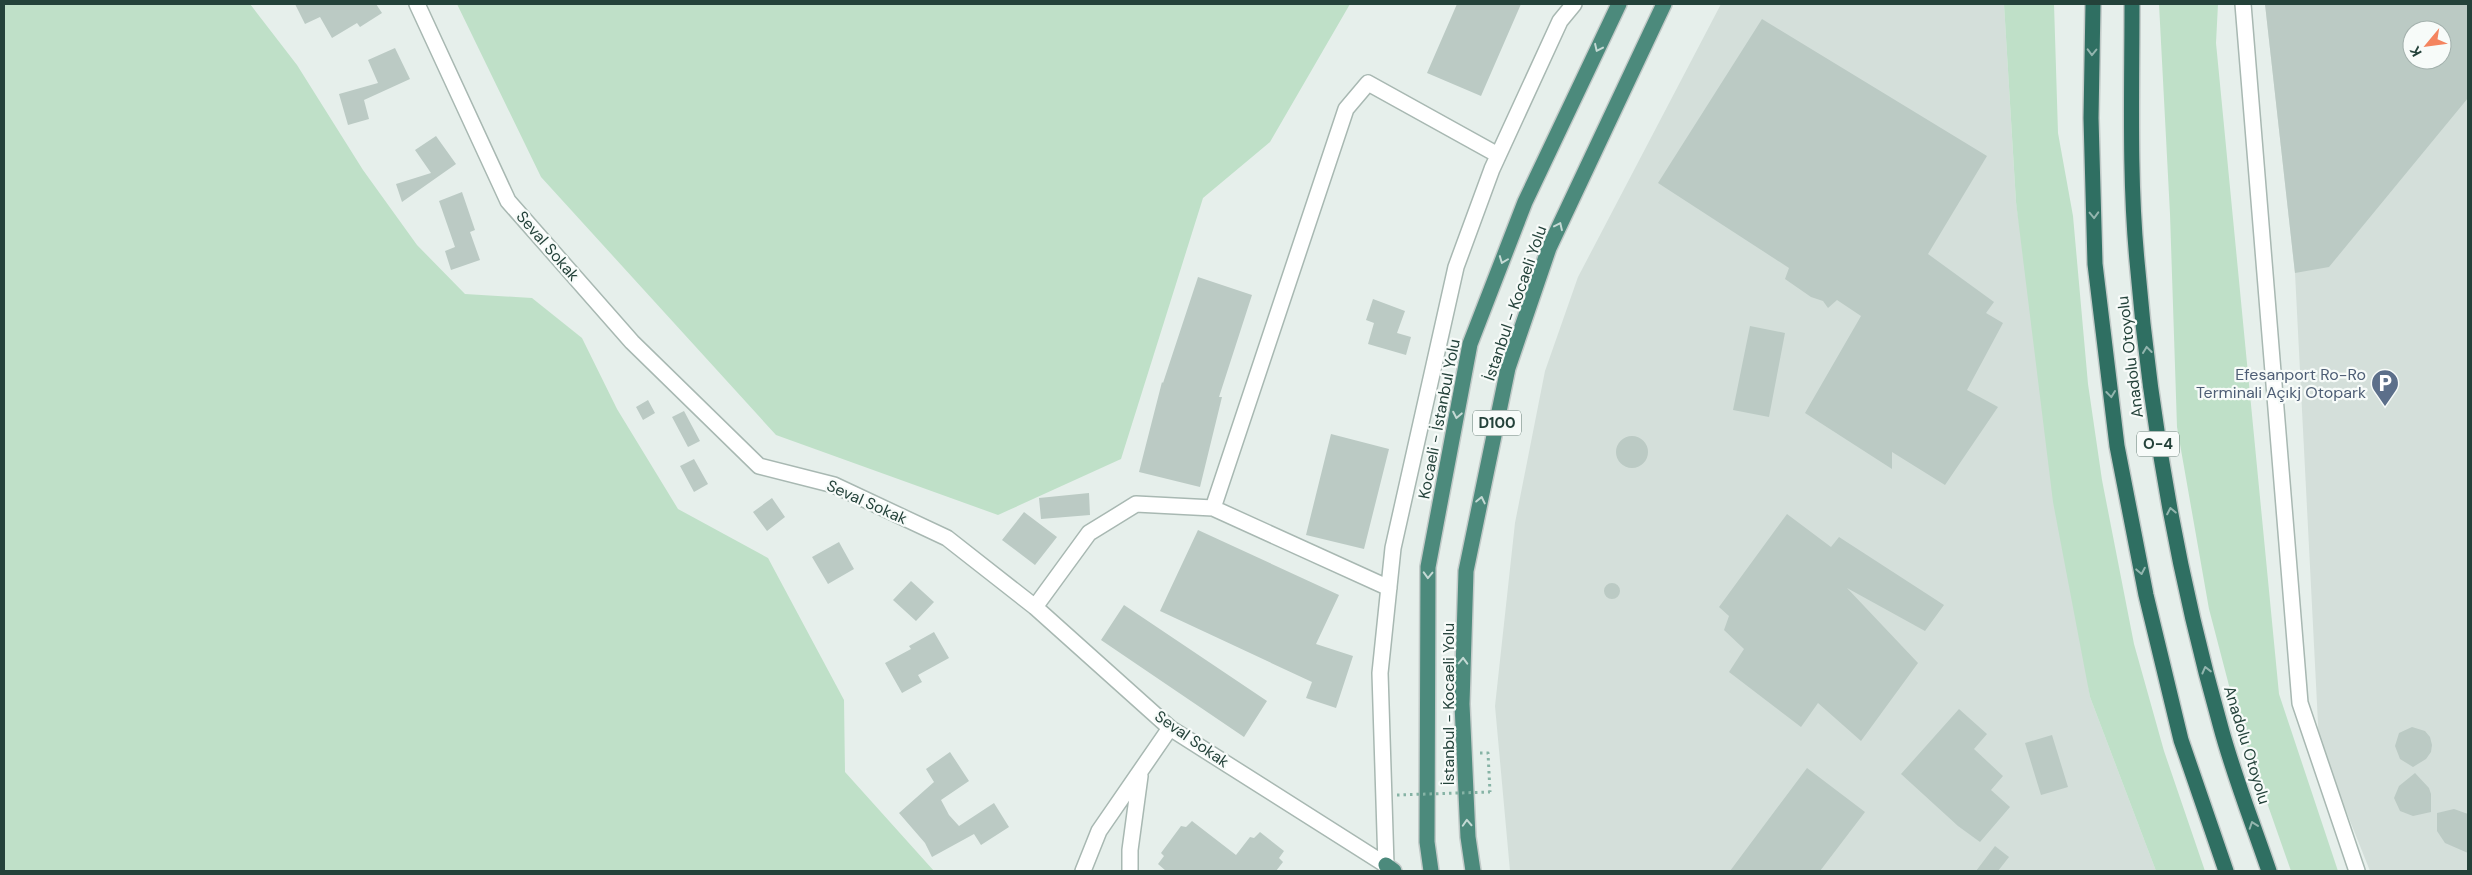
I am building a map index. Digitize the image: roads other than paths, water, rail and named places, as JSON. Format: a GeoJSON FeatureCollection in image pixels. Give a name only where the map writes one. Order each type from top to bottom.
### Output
{"type":"FeatureCollection","features":[{"type":"Feature","properties":{"kind":"highway","name":"Kocaeli - İstanbul Yolu"},"geometry":{"type":"LineString","coordinates":[[1430,871],[1427,832],[1428,567],[1470,344],[1526,202],[1619,4]]}},
{"type":"Feature","properties":{"kind":"highway","name":"İstanbul - Kocaeli Yolu"},"geometry":{"type":"LineString","coordinates":[[1473,871],[1468,838],[1462,704],[1466,571],[1508,368],[1549,248],[1664,4]]}},
{"type":"Feature","properties":{"kind":"highway","name":"Anadolu Otoyolu"},"geometry":{"type":"LineString","coordinates":[[2093,4],[2091,118],[2095,264],[2117,446],[2146,595],[2181,740],[2226,871]]}},
{"type":"Feature","properties":{"kind":"highway","name":"Anadolu Otoyolu"},"geometry":{"type":"LineString","coordinates":[[2132,4],[2132,110],[2136,260],[2157,438],[2183,574],[2221,729],[2269,871]]}},
{"type":"Feature","properties":{"kind":"street","name":"Seval Sokak"},"geometry":{"type":"LineString","coordinates":[[417,4],[508,201],[632,342],[759,466],[834,485],[947,538],[1035,606],[1170,728],[1390,868]]}},
{"type":"Feature","properties":{"kind":"street"},"geometry":{"type":"LineString","coordinates":[[1390,868],[1380,673],[1393,548],[1456,267],[1498,155],[1560,21],[1574,4]]}},
{"type":"Feature","properties":{"kind":"street"},"geometry":{"type":"LineString","coordinates":[[2244,4],[2300,703],[2357,871]]}},
{"type":"Feature","properties":{"kind":"street"},"geometry":{"type":"LineString","coordinates":[[1213,508],[1346,109],[1368,83],[1498,155]]}},
{"type":"Feature","properties":{"kind":"street"},"geometry":{"type":"LineString","coordinates":[[1035,606],[1089,534],[1136,504],[1213,508],[1389,588]]}},
{"type":"Feature","properties":{"kind":"street"},"geometry":{"type":"LineString","coordinates":[[1083,871],[1099,831],[1170,728]]}},
{"type":"Feature","properties":{"kind":"street"},"geometry":{"type":"LineString","coordinates":[[1130,871],[1130,850],[1140,772]]}},
{"type":"Feature","properties":{"kind":"place","name":"Efesanport Ro-Ro Terminali Açıkj Otopark"},"geometry":{"type":"Point","coordinates":[2385,407]}}]}
